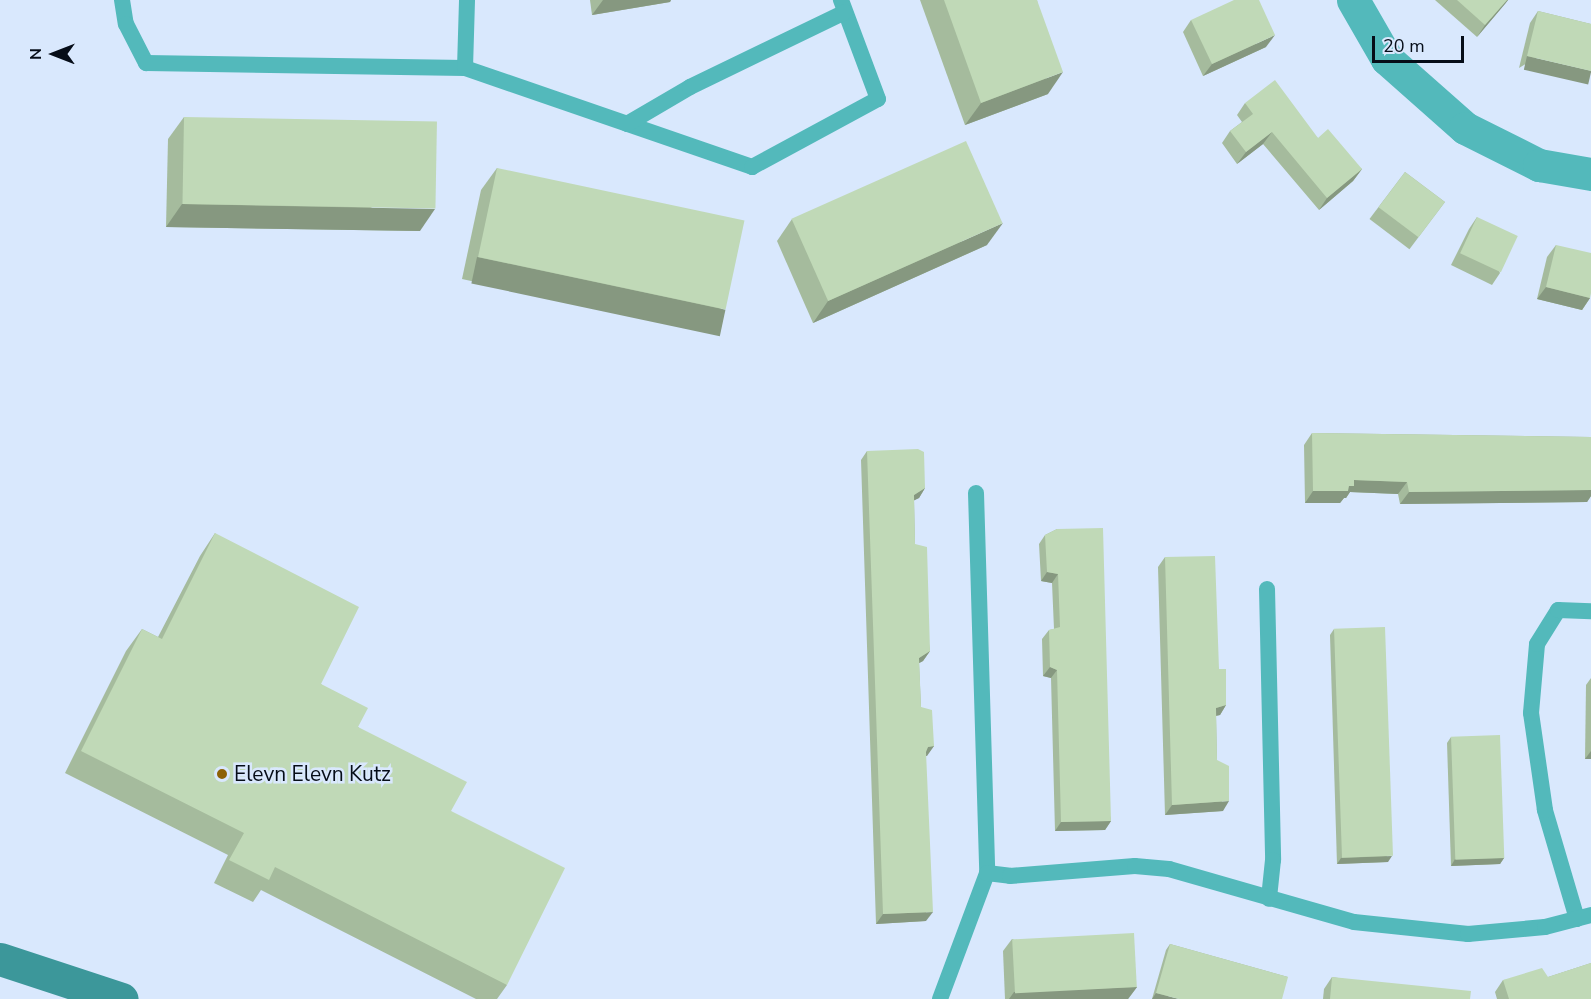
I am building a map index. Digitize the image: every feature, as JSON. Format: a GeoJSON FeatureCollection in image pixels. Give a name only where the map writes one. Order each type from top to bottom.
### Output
{"type":"FeatureCollection","features":[{"type":"Feature","properties":{"kind":"street"},"geometry":{"type":"LineString","coordinates":[[1353,0],[1386,59],[1466,128],[1539,165],[1591,174]]}},
{"type":"Feature","properties":{"kind":"street"},"geometry":{"type":"LineString","coordinates":[[0,959],[122,999]]}},
{"type":"Feature","properties":{"kind":"lane"},"geometry":{"type":"LineString","coordinates":[[122,0],[126,24],[146,63],[465,68],[627,124],[752,167],[878,99],[843,6],[690,87],[627,124]]}},
{"type":"Feature","properties":{"kind":"lane"},"geometry":{"type":"LineString","coordinates":[[465,68],[468,0]]}},
{"type":"Feature","properties":{"kind":"lane"},"geometry":{"type":"LineString","coordinates":[[940,999],[987,873],[976,493]]}},
{"type":"Feature","properties":{"kind":"lane"},"geometry":{"type":"LineString","coordinates":[[1267,589],[1273,860],[1269,899]]}},
{"type":"Feature","properties":{"kind":"lane"},"geometry":{"type":"LineString","coordinates":[[987,873],[1010,876],[1135,866],[1169,868],[1354,922],[1468,934],[1545,927],[1584,917],[1545,810],[1531,713],[1537,644],[1558,610],[1591,612]]}},
{"type":"Feature","properties":{"kind":"building"},"geometry":{"type":"Polygon","coordinates":[[[944,0],[1037,0],[1063,72],[981,103],[944,0]]]}},
{"type":"Feature","properties":{"kind":"building"},"geometry":{"type":"Polygon","coordinates":[[[1234,0],[1259,0],[1275,35],[1212,64],[1191,20],[1234,0]]]}},
{"type":"Feature","properties":{"kind":"building"},"geometry":{"type":"Polygon","coordinates":[[[1457,0],[1507,0],[1485,25],[1457,0]]]}},
{"type":"Feature","properties":{"kind":"building"},"geometry":{"type":"Polygon","coordinates":[[[1538,11],[1591,24],[1591,71],[1527,56],[1538,11]]]}},
{"type":"Feature","properties":{"kind":"building"},"geometry":{"type":"Polygon","coordinates":[[[1275,80],[1318,138],[1328,129],[1362,169],[1327,198],[1272,132],[1246,152],[1230,131],[1253,114],[1245,103],[1275,80]]]}},
{"type":"Feature","properties":{"kind":"building"},"geometry":{"type":"Polygon","coordinates":[[[184,117],[437,121],[435,208],[182,204],[184,117]]]}},
{"type":"Feature","properties":{"kind":"building"},"geometry":{"type":"Polygon","coordinates":[[[966,141],[1003,223],[828,301],[792,219],[966,141]]]}},
{"type":"Feature","properties":{"kind":"building"},"geometry":{"type":"Polygon","coordinates":[[[497,168],[744,221],[726,310],[478,257],[497,168]]]}},
{"type":"Feature","properties":{"kind":"building"},"geometry":{"type":"Polygon","coordinates":[[[1405,172],[1445,202],[1418,237],[1379,207],[1405,172]]]}},
{"type":"Feature","properties":{"kind":"building"},"geometry":{"type":"Polygon","coordinates":[[[1477,217],[1518,236],[1501,272],[1460,253],[1477,217]]]}},
{"type":"Feature","properties":{"kind":"building"},"geometry":{"type":"Polygon","coordinates":[[[1556,245],[1591,253],[1590,298],[1546,287],[1556,245]]]}},
{"type":"Feature","properties":{"kind":"building"},"geometry":{"type":"Polygon","coordinates":[[[1312,433],[1591,437],[1591,490],[1409,492],[1407,482],[1354,480],[1354,486],[1349,486],[1348,491],[1313,491],[1312,433]]]}},
{"type":"Feature","properties":{"kind":"building"},"geometry":{"type":"Polygon","coordinates":[[[918,449],[924,452],[925,488],[914,495],[915,544],[927,547],[930,651],[919,658],[921,707],[932,710],[934,746],[928,747],[926,752],[933,912],[883,914],[867,451],[918,449]]]}},
{"type":"Feature","properties":{"kind":"building"},"geometry":{"type":"Polygon","coordinates":[[[1103,528],[1111,821],[1061,822],[1057,670],[1050,667],[1049,630],[1060,627],[1058,574],[1047,572],[1045,535],[1057,529],[1103,528]]]}},
{"type":"Feature","properties":{"kind":"building"},"geometry":{"type":"Polygon","coordinates":[[[215,533],[359,607],[321,684],[368,708],[358,727],[467,782],[451,811],[565,868],[507,985],[275,867],[269,880],[229,860],[244,833],[81,751],[142,629],[162,639],[215,533]]]}},
{"type":"Feature","properties":{"kind":"building"},"geometry":{"type":"Polygon","coordinates":[[[1215,556],[1219,669],[1226,669],[1226,705],[1216,708],[1217,760],[1229,766],[1229,801],[1172,805],[1165,557],[1215,556]]]}},
{"type":"Feature","properties":{"kind":"building"},"geometry":{"type":"Polygon","coordinates":[[[1385,627],[1393,856],[1342,858],[1334,629],[1385,627]]]}},
{"type":"Feature","properties":{"kind":"building"},"geometry":{"type":"Polygon","coordinates":[[[1500,735],[1504,858],[1455,860],[1451,737],[1500,735]]]}},
{"type":"Feature","properties":{"kind":"building"},"geometry":{"type":"Polygon","coordinates":[[[1134,933],[1137,987],[1015,993],[1012,939],[1134,933]]]}},
{"type":"Feature","properties":{"kind":"building"},"geometry":{"type":"Polygon","coordinates":[[[1170,944],[1288,977],[1282,999],[1179,999],[1156,993],[1170,944]]]}},
{"type":"Feature","properties":{"kind":"building"},"geometry":{"type":"Polygon","coordinates":[[[1591,963],[1591,999],[1509,999],[1503,980],[1542,968],[1548,977],[1591,963]]]}},
{"type":"Feature","properties":{"kind":"building"},"geometry":{"type":"Polygon","coordinates":[[[1332,977],[1471,991],[1470,999],[1330,999],[1332,977]]]}},
{"type":"Feature","properties":{"kind":"place","name":"Elevn Elevn Kutz"},"geometry":{"type":"Point","coordinates":[222,774]}}]}
